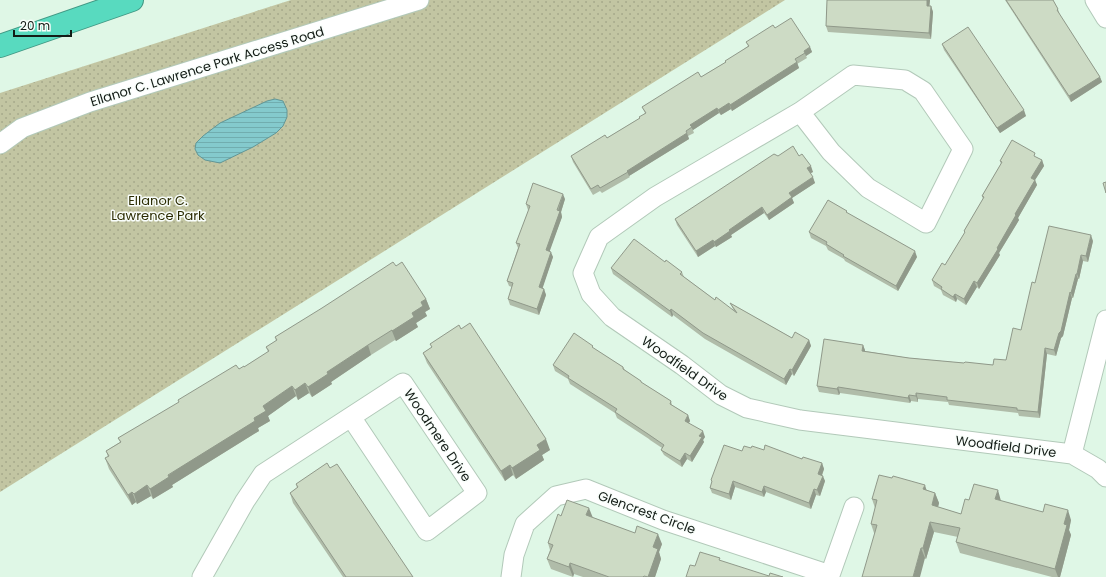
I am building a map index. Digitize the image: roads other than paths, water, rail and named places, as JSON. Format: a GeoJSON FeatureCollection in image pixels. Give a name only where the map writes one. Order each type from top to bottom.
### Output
{"type":"FeatureCollection","features":[{"type":"Feature","properties":{"kind":"highway"},"geometry":{"type":"LineString","coordinates":[[0,30],[107,0]]}},
{"type":"Feature","properties":{"kind":"highway"},"geometry":{"type":"LineString","coordinates":[[0,46],[132,0]]}},
{"type":"Feature","properties":{"kind":"street","name":"Ellanor C. Lawrence Park Access Road"},"geometry":{"type":"LineString","coordinates":[[0,144],[22,128],[90,102],[418,0]]}},
{"type":"Feature","properties":{"kind":"street"},"geometry":{"type":"LineString","coordinates":[[1095,0],[1106,18]]}},
{"type":"Feature","properties":{"kind":"street","name":"Woodfield Drive"},"geometry":{"type":"LineString","coordinates":[[800,112],[831,152],[868,188],[926,222],[963,149],[923,91],[905,80],[853,75],[800,112],[655,197],[599,237],[583,273],[591,294],[612,317],[682,365],[720,396],[747,408],[800,420],[1072,454],[1098,469],[1106,476]]}},
{"type":"Feature","properties":{"kind":"street"},"geometry":{"type":"LineString","coordinates":[[1072,454],[1106,320]]}},
{"type":"Feature","properties":{"kind":"street","name":"Woodmere Drive"},"geometry":{"type":"LineString","coordinates":[[202,577],[245,500],[263,474],[403,383],[478,493],[427,530],[351,417]]}},
{"type":"Feature","properties":{"kind":"street","name":"Glencrest Circle"},"geometry":{"type":"LineString","coordinates":[[511,577],[514,555],[525,524],[556,496],[586,489],[663,520],[830,576],[854,507]]}},
{"type":"Feature","properties":{"kind":"water"},"geometry":{"type":"Polygon","coordinates":[[[275,99],[283,101],[287,110],[287,117],[283,126],[276,133],[253,147],[220,163],[205,160],[198,155],[195,149],[196,143],[220,123],[267,101],[275,99]]]}},
{"type":"Feature","properties":{"kind":"park label","name":"Ellanor C. Lawrence Park"},"geometry":{"type":"Point","coordinates":[158,208]}}]}
